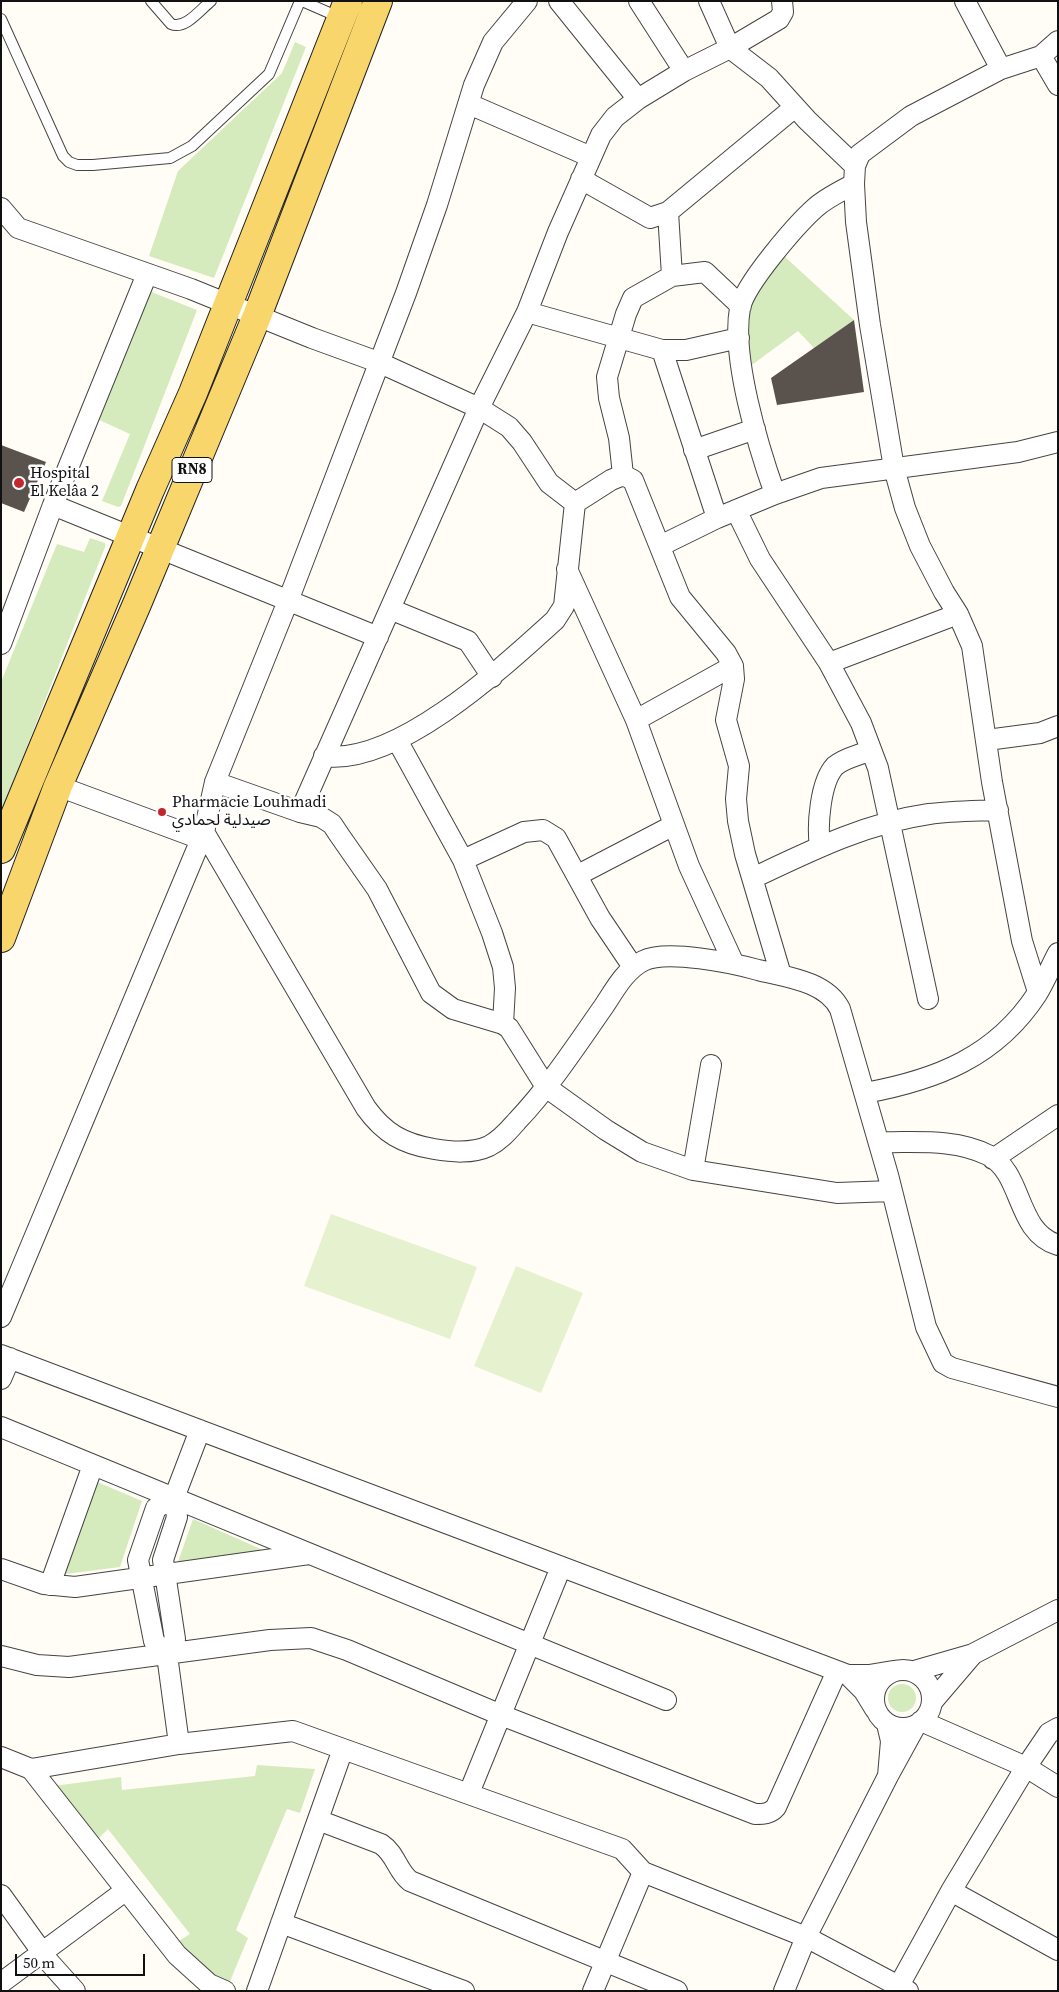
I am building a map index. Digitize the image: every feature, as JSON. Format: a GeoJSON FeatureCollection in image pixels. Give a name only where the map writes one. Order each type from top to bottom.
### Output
{"type":"FeatureCollection","features":[{"type":"Feature","properties":{"kind":"main road","name":"RN8"},"geometry":{"type":"LineString","coordinates":[[1,849],[150,490],[193,392],[228,304],[360,13]]}},
{"type":"Feature","properties":{"kind":"main road","name":"RN8"},"geometry":{"type":"LineString","coordinates":[[1,938],[58,786],[160,549],[257,316],[360,13]]}},
{"type":"Feature","properties":{"kind":"main road"},"geometry":{"type":"LineString","coordinates":[[150,490],[179,500]]}},
{"type":"Feature","properties":{"kind":"street"},"geometry":{"type":"LineString","coordinates":[[1,1317],[203,836],[215,782],[288,601],[437,205],[474,85],[493,42],[527,1]]}},
{"type":"Feature","properties":{"kind":"street"},"geometry":{"type":"LineString","coordinates":[[559,1],[638,99]]}},
{"type":"Feature","properties":{"kind":"street"},"geometry":{"type":"LineString","coordinates":[[639,1],[684,71]]}},
{"type":"Feature","properties":{"kind":"street"},"geometry":{"type":"LineString","coordinates":[[709,1],[730,48],[769,78],[855,175]]}},
{"type":"Feature","properties":{"kind":"street"},"geometry":{"type":"LineString","coordinates":[[300,812],[479,408],[527,312],[601,135],[615,117],[638,99],[684,71],[730,48],[779,19],[783,12],[782,1]]}},
{"type":"Feature","properties":{"kind":"street"},"geometry":{"type":"LineString","coordinates":[[966,1],[1001,69]]}},
{"type":"Feature","properties":{"kind":"street"},"geometry":{"type":"LineString","coordinates":[[1038,992],[1022,941],[998,810],[972,646],[958,614],[920,546],[905,508],[894,468],[870,325],[856,222],[855,175],[860,154],[872,143],[911,116],[1001,69],[1041,56],[1058,41]]}},
{"type":"Feature","properties":{"kind":"street"},"geometry":{"type":"LineString","coordinates":[[1041,56],[1058,84]]}},
{"type":"Feature","properties":{"kind":"street"},"geometry":{"type":"LineString","coordinates":[[469,104],[591,157]]}},
{"type":"Feature","properties":{"kind":"street"},"geometry":{"type":"LineString","coordinates":[[581,180],[650,218],[668,212],[795,107]]}},
{"type":"Feature","properties":{"kind":"street"},"geometry":{"type":"LineString","coordinates":[[775,494],[758,446],[745,383],[739,338],[741,306],[756,278],[815,207],[855,175]]}},
{"type":"Feature","properties":{"kind":"street"},"geometry":{"type":"LineString","coordinates":[[1,208],[18,228],[228,304],[378,362],[479,408],[509,427],[522,442],[549,483],[575,503]]}},
{"type":"Feature","properties":{"kind":"street"},"geometry":{"type":"LineString","coordinates":[[668,212],[672,276]]}},
{"type":"Feature","properties":{"kind":"street"},"geometry":{"type":"LineString","coordinates":[[623,475],[619,438],[609,398],[607,377],[618,338],[633,298],[672,276],[705,272],[741,306]]}},
{"type":"Feature","properties":{"kind":"street"},"geometry":{"type":"LineString","coordinates":[[1,644],[53,505],[147,274]]}},
{"type":"Feature","properties":{"kind":"street"},"geometry":{"type":"LineString","coordinates":[[527,312],[662,350],[686,350],[739,338]]}},
{"type":"Feature","properties":{"kind":"street"},"geometry":{"type":"LineString","coordinates":[[662,350],[717,518]]}},
{"type":"Feature","properties":{"kind":"street"},"geometry":{"type":"LineString","coordinates":[[694,450],[755,429]]}},
{"type":"Feature","properties":{"kind":"street"},"geometry":{"type":"LineString","coordinates":[[660,546],[717,518],[775,494],[821,478],[1018,452],[1058,442]]}},
{"type":"Feature","properties":{"kind":"street"},"geometry":{"type":"LineString","coordinates":[[575,503],[611,480],[623,475],[633,480],[680,597],[726,653],[733,666],[734,678],[726,720],[739,766],[736,799],[738,821],[781,976]]}},
{"type":"Feature","properties":{"kind":"street"},"geometry":{"type":"LineString","coordinates":[[324,756],[340,758],[397,740],[480,688],[555,620],[564,606],[575,503]]}},
{"type":"Feature","properties":{"kind":"street"},"geometry":{"type":"LineString","coordinates":[[53,505],[378,637]]}},
{"type":"Feature","properties":{"kind":"street"},"geometry":{"type":"LineString","coordinates":[[736,510],[760,558],[829,664],[861,723],[878,768],[928,999]]}},
{"type":"Feature","properties":{"kind":"street"},"geometry":{"type":"LineString","coordinates":[[567,569],[636,720],[689,866],[734,964]]}},
{"type":"Feature","properties":{"kind":"street"},"geometry":{"type":"LineString","coordinates":[[390,609],[468,642],[492,677]]}},
{"type":"Feature","properties":{"kind":"street"},"geometry":{"type":"LineString","coordinates":[[829,664],[958,614]]}},
{"type":"Feature","properties":{"kind":"street"},"geometry":{"type":"LineString","coordinates":[[636,720],[733,666]]}},
{"type":"Feature","properties":{"kind":"street"},"geometry":{"type":"LineString","coordinates":[[987,740],[1040,733],[1058,726]]}},
{"type":"Feature","properties":{"kind":"street"},"geometry":{"type":"LineString","coordinates":[[397,740],[463,860],[492,933],[503,967],[505,988],[503,1024]]}},
{"type":"Feature","properties":{"kind":"street"},"geometry":{"type":"LineString","coordinates":[[820,846],[818,829],[819,810],[830,776],[835,767],[843,761],[871,750]]}},
{"type":"Feature","properties":{"kind":"street"},"geometry":{"type":"LineString","coordinates":[[215,782],[300,812],[321,817],[332,824],[377,889],[431,993],[453,1009],[503,1024],[509,1028],[546,1088],[606,1130],[642,1152],[693,1170],[837,1193],[892,1191]]}},
{"type":"Feature","properties":{"kind":"street"},"geometry":{"type":"LineString","coordinates":[[58,786],[203,836],[366,1108],[385,1131],[406,1144],[446,1151],[468,1152],[488,1146],[501,1139],[546,1088],[633,967],[652,957],[672,957],[734,964],[816,986],[827,992],[840,1009],[879,1142],[926,1327],[943,1362],[952,1368],[1058,1398]]}},
{"type":"Feature","properties":{"kind":"street"},"geometry":{"type":"LineString","coordinates":[[753,878],[820,846],[867,828],[929,814],[998,810]]}},
{"type":"Feature","properties":{"kind":"street"},"geometry":{"type":"LineString","coordinates":[[578,875],[674,825]]}},
{"type":"Feature","properties":{"kind":"street"},"geometry":{"type":"LineString","coordinates":[[463,860],[524,832],[543,830],[556,838],[600,918],[633,967]]}},
{"type":"Feature","properties":{"kind":"street"},"geometry":{"type":"LineString","coordinates":[[865,1093],[896,1087],[945,1072],[980,1053],[1009,1028],[1038,992],[1058,952]]}},
{"type":"Feature","properties":{"kind":"street"},"geometry":{"type":"LineString","coordinates":[[693,1170],[710,1065]]}},
{"type":"Feature","properties":{"kind":"street"},"geometry":{"type":"LineString","coordinates":[[993,1159],[1058,1115]]}},
{"type":"Feature","properties":{"kind":"street"},"geometry":{"type":"LineString","coordinates":[[879,1142],[942,1143],[967,1147],[993,1159],[1006,1170],[1028,1220],[1037,1233],[1058,1245]]}},
{"type":"Feature","properties":{"kind":"street"},"geometry":{"type":"LineString","coordinates":[[1,1379],[5,1357],[842,1673],[869,1675],[904,1671],[928,1683],[932,1702]]}},
{"type":"Feature","properties":{"kind":"street"},"geometry":{"type":"LineString","coordinates":[[1,1427],[666,1700]]}},
{"type":"Feature","properties":{"kind":"street"},"geometry":{"type":"LineString","coordinates":[[179,1744],[167,1655],[175,1639],[163,1560],[177,1517],[174,1498],[200,1430]]}},
{"type":"Feature","properties":{"kind":"street"},"geometry":{"type":"LineString","coordinates":[[50,1585],[93,1465]]}},
{"type":"Feature","properties":{"kind":"street"},"geometry":{"type":"LineString","coordinates":[[167,1655],[154,1641],[138,1560],[156,1508],[174,1498]]}},
{"type":"Feature","properties":{"kind":"street"},"geometry":{"type":"LineString","coordinates":[[1,1569],[50,1585],[75,1587],[309,1554]]}},
{"type":"Feature","properties":{"kind":"street"},"geometry":{"type":"LineString","coordinates":[[469,1793],[561,1567]]}},
{"type":"Feature","properties":{"kind":"street"},"geometry":{"type":"LineString","coordinates":[[888,1776],[891,1741],[881,1716],[874,1690],[886,1674],[973,1654],[1058,1610]]}},
{"type":"Feature","properties":{"kind":"street"},"geometry":{"type":"LineString","coordinates":[[1,1656],[37,1665],[69,1667],[270,1640],[311,1638],[347,1650],[501,1715],[755,1814],[772,1811],[776,1807],[842,1673]]}},
{"type":"Feature","properties":{"kind":"street"},"geometry":{"type":"LineString","coordinates":[[784,1991],[806,1937],[888,1776],[919,1723],[930,1709],[932,1702],[973,1654]]}},
{"type":"Feature","properties":{"kind":"street"},"geometry":{"type":"LineString","coordinates":[[842,1673],[864,1691],[881,1716],[906,1728],[919,1723],[1026,1767],[1058,1787]]}},
{"type":"Feature","properties":{"kind":"street"},"geometry":{"type":"LineString","coordinates":[[31,1769],[179,1744],[293,1731],[622,1849],[643,1872],[806,1937],[901,1989],[951,1891],[1026,1767],[1049,1733],[1058,1728]]}},
{"type":"Feature","properties":{"kind":"street"},"geometry":{"type":"LineString","coordinates":[[257,1991],[343,1749]]}},
{"type":"Feature","properties":{"kind":"street"},"geometry":{"type":"LineString","coordinates":[[1,1757],[31,1769],[125,1890],[191,1969],[209,1984],[224,1991]]}},
{"type":"Feature","properties":{"kind":"street"},"geometry":{"type":"LineString","coordinates":[[318,1820],[390,1850],[405,1878],[410,1882],[677,1991]]}},
{"type":"Feature","properties":{"kind":"street"},"geometry":{"type":"LineString","coordinates":[[593,1991],[643,1872]]}},
{"type":"Feature","properties":{"kind":"street"},"geometry":{"type":"LineString","coordinates":[[1,1983],[125,1890]]}},
{"type":"Feature","properties":{"kind":"street"},"geometry":{"type":"LineString","coordinates":[[951,1891],[1058,1950]]}},
{"type":"Feature","properties":{"kind":"street"},"geometry":{"type":"LineString","coordinates":[[1,1896],[42,1952],[75,1991]]}},
{"type":"Feature","properties":{"kind":"street"},"geometry":{"type":"LineString","coordinates":[[281,1923],[464,1991]]}},
{"type":"Feature","properties":{"kind":"lane"},"geometry":{"type":"LineString","coordinates":[[151,1],[168,21],[176,26],[185,23],[210,1]]}},
{"type":"Feature","properties":{"kind":"lane"},"geometry":{"type":"LineString","coordinates":[[1,19],[63,156],[77,165],[93,165],[170,158],[192,146],[269,74],[301,1],[360,13]]}},
{"type":"Feature","properties":{"kind":"green space"},"geometry":{"type":"Polygon","coordinates":[[[295,42],[306,47],[214,278],[149,256],[178,171],[282,73],[295,42]]]}},
{"type":"Feature","properties":{"kind":"green space"},"geometry":{"type":"Polygon","coordinates":[[[784,256],[854,320],[814,348],[798,331],[749,367],[745,323],[752,301],[784,256]]]}},
{"type":"Feature","properties":{"kind":"green space"},"geometry":{"type":"Polygon","coordinates":[[[149,291],[197,310],[121,506],[118,507],[102,501],[130,434],[97,419],[149,291]]]}},
{"type":"Feature","properties":{"kind":"green space"},"geometry":{"type":"Polygon","coordinates":[[[90,538],[105,543],[105,547],[1,813],[1,682],[57,544],[84,552],[90,538]]]}},
{"type":"Feature","properties":{"kind":"green space"},"geometry":{"type":"Polygon","coordinates":[[[331,1214],[477,1267],[450,1339],[304,1286],[331,1214]]]}},
{"type":"Feature","properties":{"kind":"green space"},"geometry":{"type":"Polygon","coordinates":[[[516,1266],[583,1293],[541,1393],[474,1366],[516,1266]]]}},
{"type":"Feature","properties":{"kind":"green space"},"geometry":{"type":"Polygon","coordinates":[[[95,1481],[142,1501],[120,1567],[58,1575],[95,1481]]]}},
{"type":"Feature","properties":{"kind":"green space"},"geometry":{"type":"Polygon","coordinates":[[[193,1519],[263,1550],[178,1562],[193,1519]]]}},
{"type":"Feature","properties":{"kind":"green space"},"geometry":{"type":"Polygon","coordinates":[[[902,1684],[912,1688],[916,1698],[912,1708],[902,1712],[892,1708],[888,1698],[892,1688],[902,1684]]]}},
{"type":"Feature","properties":{"kind":"green space"},"geometry":{"type":"Polygon","coordinates":[[[257,1765],[315,1769],[300,1813],[287,1809],[236,1930],[248,1938],[228,1986],[206,1975],[179,1941],[190,1934],[108,1829],[99,1838],[54,1786],[121,1777],[122,1790],[255,1776],[257,1765]]]}},
{"type":"Feature","properties":{"kind":"building"},"geometry":{"type":"Polygon","coordinates":[[[854,320],[864,392],[777,405],[771,378],[854,320]]]}},
{"type":"Feature","properties":{"kind":"building","name":"Hospital El Kelâa 2"},"geometry":{"type":"Polygon","coordinates":[[[1,445],[46,462],[24,512],[1,503],[1,445]]]}},
{"type":"Feature","properties":{"kind":"place","name":"Hospital El Kelâa 2"},"geometry":{"type":"Point","coordinates":[19,483]}},
{"type":"Feature","properties":{"kind":"place","name":"Pharmacie Louhmadi صيدلية لحمادي"},"geometry":{"type":"Point","coordinates":[162,812]}}]}
